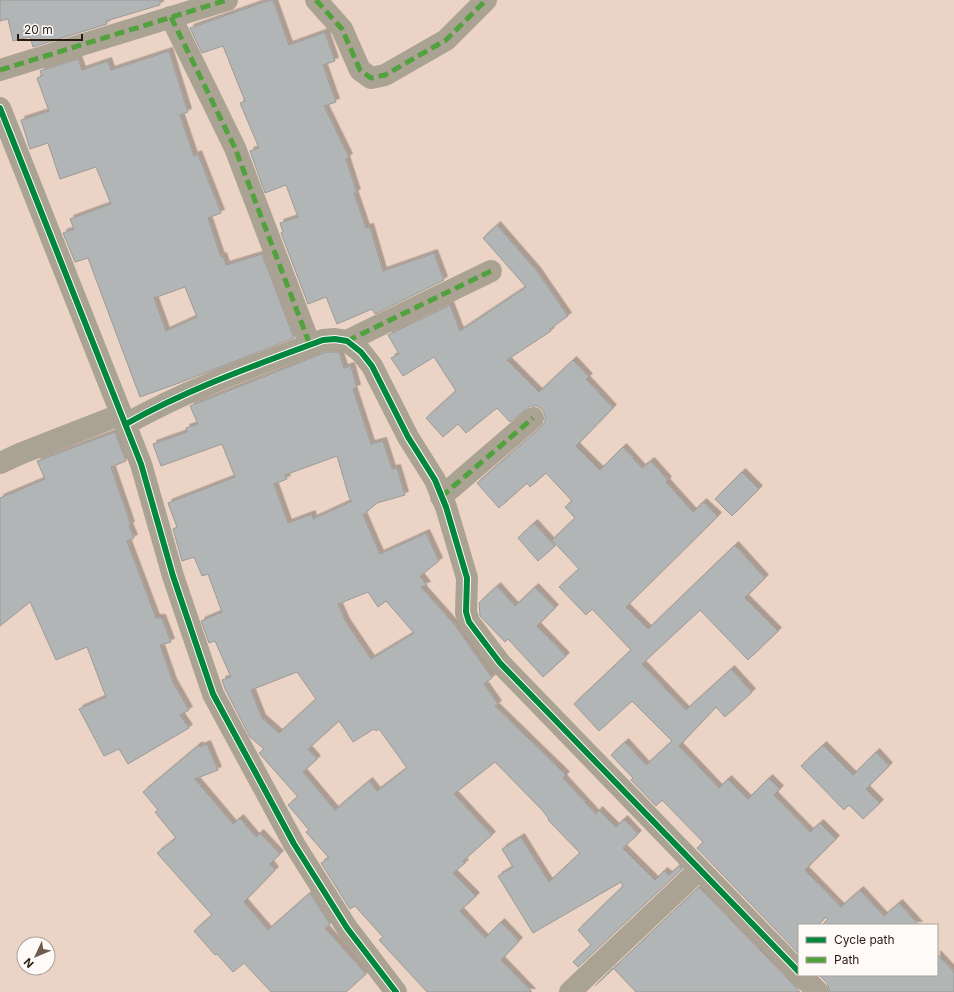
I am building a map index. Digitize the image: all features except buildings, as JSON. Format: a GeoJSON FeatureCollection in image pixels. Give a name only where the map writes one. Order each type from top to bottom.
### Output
{"type":"FeatureCollection","features":[{"type":"Feature","properties":{"kind":"street"},"geometry":{"type":"LineString","coordinates":[[0,70],[227,0]]}},
{"type":"Feature","properties":{"kind":"street"},"geometry":{"type":"LineString","coordinates":[[316,0],[342,29],[360,70],[371,78],[385,75],[446,40],[486,0]]}},
{"type":"Feature","properties":{"kind":"street"},"geometry":{"type":"LineString","coordinates":[[171,17],[235,148],[310,344]]}},
{"type":"Feature","properties":{"kind":"street"},"geometry":{"type":"LineString","coordinates":[[0,108],[141,464],[173,576],[213,694],[294,844],[347,928],[396,992]]}},
{"type":"Feature","properties":{"kind":"street"},"geometry":{"type":"LineString","coordinates":[[348,341],[491,271]]}},
{"type":"Feature","properties":{"kind":"street"},"geometry":{"type":"LineString","coordinates":[[0,463],[22,453],[153,409],[204,386],[310,344],[323,340],[335,339],[348,341],[361,352],[372,366],[408,437],[435,480],[446,507],[467,578],[466,612],[469,622],[481,639],[500,663],[798,971]]}},
{"type":"Feature","properties":{"kind":"street"},"geometry":{"type":"LineString","coordinates":[[441,496],[533,418]]}},
{"type":"Feature","properties":{"kind":"street"},"geometry":{"type":"LineString","coordinates":[[572,991],[699,870]]}},
{"type":"Feature","properties":{"kind":"street"},"geometry":{"type":"LineString","coordinates":[[803,976],[818,992]]}},
{"type":"Feature","properties":{"kind":"marked path"},"geometry":{"type":"LineString","coordinates":[[0,70],[227,0]]}},
{"type":"Feature","properties":{"kind":"marked path"},"geometry":{"type":"LineString","coordinates":[[316,0],[342,29],[360,70],[371,78],[385,75],[446,40],[486,0]]}},
{"type":"Feature","properties":{"kind":"marked path"},"geometry":{"type":"LineString","coordinates":[[171,17],[235,148],[310,345]]}},
{"type":"Feature","properties":{"kind":"marked path"},"geometry":{"type":"LineString","coordinates":[[347,341],[491,271]]}},
{"type":"Feature","properties":{"kind":"marked path"},"geometry":{"type":"LineString","coordinates":[[441,497],[533,418]]}},
{"type":"Feature","properties":{"kind":"cycle path"},"geometry":{"type":"LineString","coordinates":[[0,108],[141,464],[173,576],[213,694],[294,844],[347,928],[396,992]]}},
{"type":"Feature","properties":{"kind":"cycle path"},"geometry":{"type":"LineString","coordinates":[[126,424],[198,389],[248,368],[323,340],[335,339],[347,341],[361,352],[372,366],[408,437],[435,480],[446,507],[467,578],[466,612],[469,622],[500,663],[798,971]]}}]}
